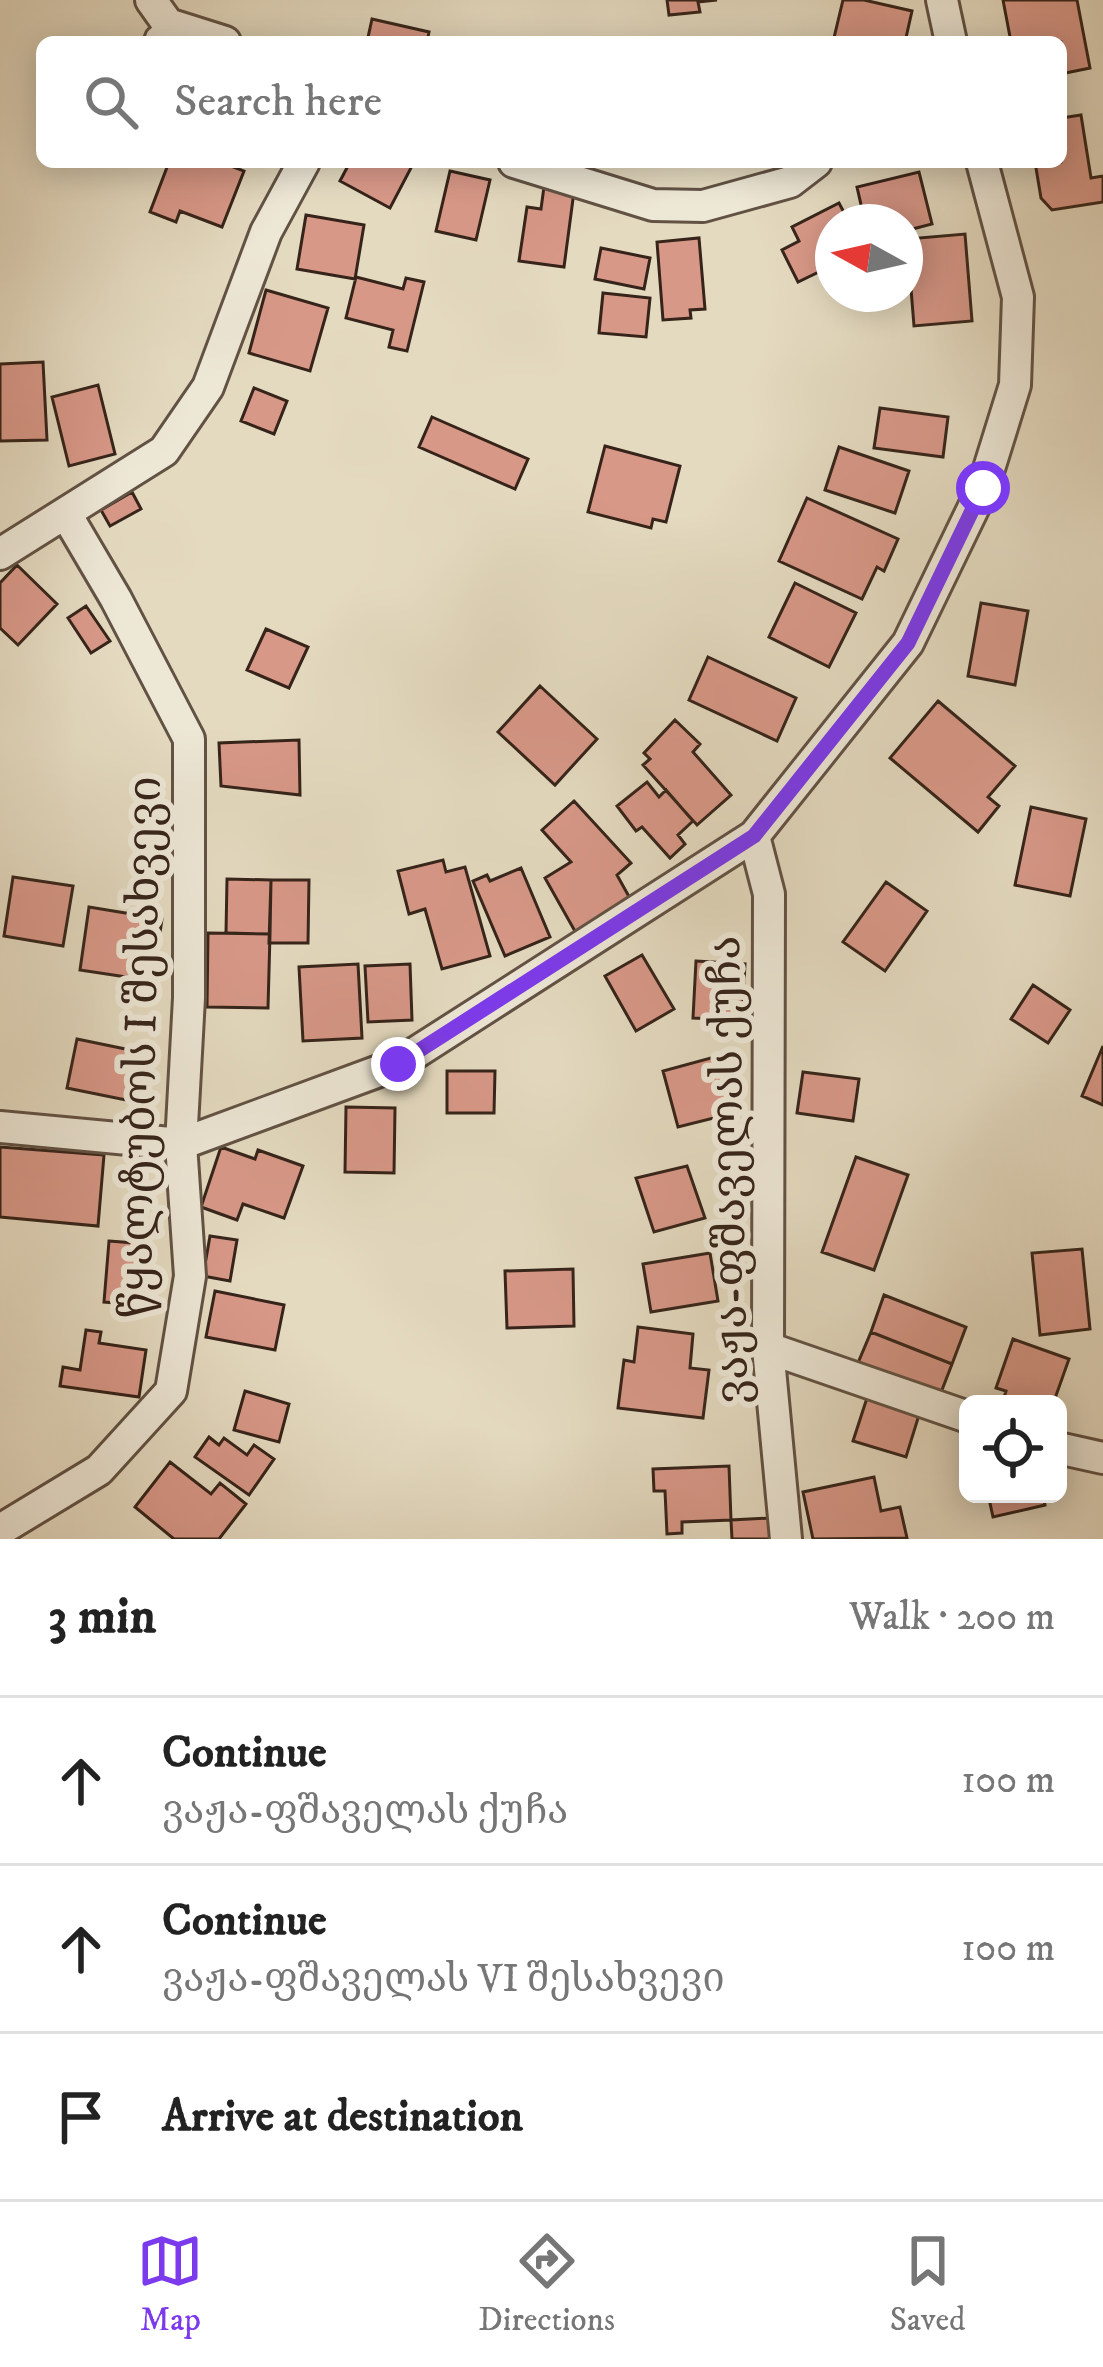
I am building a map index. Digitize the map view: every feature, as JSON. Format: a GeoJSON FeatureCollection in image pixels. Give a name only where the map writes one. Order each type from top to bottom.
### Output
{"type":"FeatureCollection","features":[{"type":"Feature","properties":{"kind":"street"},"geometry":{"type":"LineString","coordinates":[[942,0],[950,36]]}},
{"type":"Feature","properties":{"kind":"street"},"geometry":{"type":"LineString","coordinates":[[157,22],[205,36]]}},
{"type":"Feature","properties":{"kind":"street"},"geometry":{"type":"LineString","coordinates":[[0,554],[164,451],[208,387],[266,232],[301,168]]}},
{"type":"Feature","properties":{"kind":"street"},"geometry":{"type":"LineString","coordinates":[[533,168],[652,205],[703,206],[790,182],[808,168]]}},
{"type":"Feature","properties":{"kind":"street"},"geometry":{"type":"LineString","coordinates":[[0,1127],[181,1144],[398,1064],[754,836],[908,643],[983,488],[1015,386],[1018,297],[984,168]]}},
{"type":"Feature","properties":{"kind":"street","name":"წყალტუბოს I შესახვევი"},"geometry":{"type":"LineString","coordinates":[[0,1530],[99,1470],[171,1391],[190,1276],[181,1144],[189,998],[189,739],[66,514]]}},
{"type":"Feature","properties":{"kind":"street","name":"ვაჟა-ფშაველას ქუჩა"},"geometry":{"type":"LineString","coordinates":[[754,836],[769,894],[768,1348],[786,1539]]}},
{"type":"Feature","properties":{"kind":"street"},"geometry":{"type":"LineString","coordinates":[[768,1348],[959,1414]]}},
{"type":"Feature","properties":{"kind":"street"},"geometry":{"type":"LineString","coordinates":[[1067,1450],[1103,1458]]}},
{"type":"Feature","properties":{"kind":"building"},"geometry":{"type":"Polygon","coordinates":[[[667,0],[717,0],[698,2],[700,12],[669,15],[667,0]]]}},
{"type":"Feature","properties":{"kind":"building"},"geometry":{"type":"Polygon","coordinates":[[[843,0],[912,11],[906,36],[834,36],[843,0]]]}},
{"type":"Feature","properties":{"kind":"building"},"geometry":{"type":"Polygon","coordinates":[[[1003,0],[1077,0],[1090,68],[1067,73],[1067,36],[1010,36],[1003,0]]]}},
{"type":"Feature","properties":{"kind":"building"},"geometry":{"type":"Polygon","coordinates":[[[372,19],[429,32],[428,36],[368,36],[372,19]]]}},
{"type":"Feature","properties":{"kind":"building"},"geometry":{"type":"Polygon","coordinates":[[[1081,115],[1091,178],[1103,176],[1103,202],[1052,210],[1041,198],[1036,168],[1067,168],[1067,117],[1081,115]]]}},
{"type":"Feature","properties":{"kind":"building"},"geometry":{"type":"Polygon","coordinates":[[[167,168],[244,171],[222,227],[180,211],[176,222],[150,212],[167,168]]]}},
{"type":"Feature","properties":{"kind":"building"},"geometry":{"type":"Polygon","coordinates":[[[347,168],[411,168],[390,208],[340,181],[347,168]]]}},
{"type":"Feature","properties":{"kind":"building"},"geometry":{"type":"Polygon","coordinates":[[[450,171],[490,180],[476,240],[436,231],[450,171]]]}},
{"type":"Feature","properties":{"kind":"building"},"geometry":{"type":"Polygon","coordinates":[[[919,172],[932,224],[923,226],[923,204],[861,204],[857,187],[919,172]]]}},
{"type":"Feature","properties":{"kind":"building"},"geometry":{"type":"Polygon","coordinates":[[[545,179],[575,184],[564,267],[519,261],[527,207],[541,209],[545,179]]]}},
{"type":"Feature","properties":{"kind":"building"},"geometry":{"type":"Polygon","coordinates":[[[306,215],[364,225],[355,279],[297,269],[306,215]]]}},
{"type":"Feature","properties":{"kind":"building"},"geometry":{"type":"Polygon","coordinates":[[[815,215],[815,274],[798,282],[782,250],[799,241],[792,227],[815,215]]]}},
{"type":"Feature","properties":{"kind":"building"},"geometry":{"type":"Polygon","coordinates":[[[965,234],[972,321],[914,326],[913,312],[923,312],[923,238],[965,234]]]}},
{"type":"Feature","properties":{"kind":"building"},"geometry":{"type":"Polygon","coordinates":[[[699,238],[705,309],[690,310],[691,318],[663,320],[657,242],[699,238]]]}},
{"type":"Feature","properties":{"kind":"building"},"geometry":{"type":"Polygon","coordinates":[[[601,248],[650,258],[644,289],[595,279],[601,248]]]}},
{"type":"Feature","properties":{"kind":"building"},"geometry":{"type":"Polygon","coordinates":[[[356,277],[403,289],[406,278],[424,282],[407,351],[389,347],[393,330],[346,318],[356,277]]]}},
{"type":"Feature","properties":{"kind":"building"},"geometry":{"type":"Polygon","coordinates":[[[266,290],[328,308],[310,371],[249,353],[266,290]]]}},
{"type":"Feature","properties":{"kind":"building"},"geometry":{"type":"Polygon","coordinates":[[[603,293],[650,298],[646,337],[599,333],[603,293]]]}},
{"type":"Feature","properties":{"kind":"building"},"geometry":{"type":"Polygon","coordinates":[[[43,362],[47,440],[0,441],[0,364],[43,362]]]}},
{"type":"Feature","properties":{"kind":"building"},"geometry":{"type":"Polygon","coordinates":[[[98,385],[115,454],[69,466],[52,397],[98,385]]]}},
{"type":"Feature","properties":{"kind":"building"},"geometry":{"type":"Polygon","coordinates":[[[254,388],[287,401],[274,434],[241,421],[254,388]]]}},
{"type":"Feature","properties":{"kind":"building"},"geometry":{"type":"Polygon","coordinates":[[[880,408],[948,417],[943,457],[874,448],[880,408]]]}},
{"type":"Feature","properties":{"kind":"building"},"geometry":{"type":"Polygon","coordinates":[[[432,417],[528,459],[515,489],[419,447],[432,417]]]}},
{"type":"Feature","properties":{"kind":"building"},"geometry":{"type":"Polygon","coordinates":[[[605,446],[680,466],[666,522],[653,519],[651,528],[588,512],[605,446]]]}},
{"type":"Feature","properties":{"kind":"building"},"geometry":{"type":"Polygon","coordinates":[[[839,447],[909,471],[895,513],[825,490],[839,447]]]}},
{"type":"Feature","properties":{"kind":"building"},"geometry":{"type":"Polygon","coordinates":[[[132,492],[141,509],[110,526],[101,510],[132,492]]]}},
{"type":"Feature","properties":{"kind":"building"},"geometry":{"type":"Polygon","coordinates":[[[807,498],[898,539],[884,571],[877,567],[862,599],[779,561],[807,498]]]}},
{"type":"Feature","properties":{"kind":"building"},"geometry":{"type":"Polygon","coordinates":[[[17,565],[57,604],[18,645],[0,628],[0,583],[17,565]]]}},
{"type":"Feature","properties":{"kind":"building"},"geometry":{"type":"Polygon","coordinates":[[[795,583],[856,613],[829,667],[769,637],[795,583]]]}},
{"type":"Feature","properties":{"kind":"building"},"geometry":{"type":"Polygon","coordinates":[[[981,603],[1028,611],[1015,685],[968,676],[981,603]]]}},
{"type":"Feature","properties":{"kind":"building"},"geometry":{"type":"Polygon","coordinates":[[[86,606],[110,641],[91,653],[68,618],[86,606]]]}},
{"type":"Feature","properties":{"kind":"building"},"geometry":{"type":"Polygon","coordinates":[[[266,629],[308,647],[289,688],[247,670],[266,629]]]}},
{"type":"Feature","properties":{"kind":"building"},"geometry":{"type":"Polygon","coordinates":[[[708,657],[796,698],[777,741],[689,700],[708,657]]]}},
{"type":"Feature","properties":{"kind":"building"},"geometry":{"type":"Polygon","coordinates":[[[540,686],[597,739],[555,785],[498,732],[540,686]]]}},
{"type":"Feature","properties":{"kind":"building"},"geometry":{"type":"Polygon","coordinates":[[[938,701],[1015,766],[988,797],[999,806],[978,832],[890,758],[938,701]]]}},
{"type":"Feature","properties":{"kind":"building"},"geometry":{"type":"Polygon","coordinates":[[[675,720],[700,744],[693,752],[731,795],[697,825],[643,765],[650,759],[644,753],[675,720]]]}},
{"type":"Feature","properties":{"kind":"building"},"geometry":{"type":"Polygon","coordinates":[[[299,740],[300,795],[221,786],[219,743],[299,740]]]}},
{"type":"Feature","properties":{"kind":"building"},"geometry":{"type":"Polygon","coordinates":[[[647,782],[659,797],[666,790],[693,821],[678,835],[685,844],[670,858],[642,827],[636,831],[617,806],[647,782]]]}},
{"type":"Feature","properties":{"kind":"building"},"geometry":{"type":"Polygon","coordinates":[[[574,801],[631,863],[617,875],[632,902],[576,933],[545,878],[571,862],[542,830],[574,801]]]}},
{"type":"Feature","properties":{"kind":"building"},"geometry":{"type":"Polygon","coordinates":[[[1031,807],[1086,819],[1070,896],[1015,885],[1031,807]]]}},
{"type":"Feature","properties":{"kind":"building"},"geometry":{"type":"Polygon","coordinates":[[[443,860],[446,872],[465,867],[490,956],[442,969],[425,909],[409,914],[398,871],[443,860]]]}},
{"type":"Feature","properties":{"kind":"building"},"geometry":{"type":"Polygon","coordinates":[[[521,868],[550,937],[505,956],[473,881],[487,875],[490,881],[521,868]]]}},
{"type":"Feature","properties":{"kind":"building"},"geometry":{"type":"Polygon","coordinates":[[[13,877],[73,886],[63,946],[4,936],[13,877]]]}},
{"type":"Feature","properties":{"kind":"building"},"geometry":{"type":"Polygon","coordinates":[[[227,879],[271,880],[270,934],[226,933],[227,879]]]}},
{"type":"Feature","properties":{"kind":"building"},"geometry":{"type":"Polygon","coordinates":[[[271,880],[309,880],[308,943],[269,943],[271,880]]]}},
{"type":"Feature","properties":{"kind":"building"},"geometry":{"type":"Polygon","coordinates":[[[886,882],[927,911],[885,971],[843,942],[886,882]]]}},
{"type":"Feature","properties":{"kind":"building"},"geometry":{"type":"Polygon","coordinates":[[[89,907],[162,919],[153,981],[80,970],[89,907]]]}},
{"type":"Feature","properties":{"kind":"building"},"geometry":{"type":"Polygon","coordinates":[[[208,933],[270,934],[268,1008],[207,1007],[208,933]]]}},
{"type":"Feature","properties":{"kind":"building"},"geometry":{"type":"Polygon","coordinates":[[[642,955],[674,1009],[636,1031],[605,976],[642,955]]]}},
{"type":"Feature","properties":{"kind":"building"},"geometry":{"type":"Polygon","coordinates":[[[696,961],[745,964],[742,1020],[693,1018],[696,961]]]}},
{"type":"Feature","properties":{"kind":"building"},"geometry":{"type":"Polygon","coordinates":[[[358,964],[362,1038],[303,1041],[299,967],[358,964]]]}},
{"type":"Feature","properties":{"kind":"building"},"geometry":{"type":"Polygon","coordinates":[[[410,964],[412,1020],[368,1022],[365,966],[410,964]]]}},
{"type":"Feature","properties":{"kind":"building"},"geometry":{"type":"Polygon","coordinates":[[[1033,985],[1070,1010],[1048,1043],[1011,1019],[1033,985]]]}},
{"type":"Feature","properties":{"kind":"building"},"geometry":{"type":"Polygon","coordinates":[[[77,1039],[135,1051],[126,1100],[67,1088],[77,1039]]]}},
{"type":"Feature","properties":{"kind":"building"},"geometry":{"type":"Polygon","coordinates":[[[1103,1046],[1103,1105],[1082,1096],[1103,1046]]]}},
{"type":"Feature","properties":{"kind":"building"},"geometry":{"type":"Polygon","coordinates":[[[718,1056],[734,1113],[678,1127],[663,1071],[718,1056]]]}},
{"type":"Feature","properties":{"kind":"building"},"geometry":{"type":"Polygon","coordinates":[[[447,1071],[495,1071],[494,1113],[447,1113],[447,1071]]]}},
{"type":"Feature","properties":{"kind":"building"},"geometry":{"type":"Polygon","coordinates":[[[803,1072],[859,1079],[853,1121],[797,1113],[803,1072]]]}},
{"type":"Feature","properties":{"kind":"building"},"geometry":{"type":"Polygon","coordinates":[[[346,1107],[395,1108],[394,1173],[345,1172],[346,1107]]]}},
{"type":"Feature","properties":{"kind":"building"},"geometry":{"type":"Polygon","coordinates":[[[0,1147],[104,1155],[98,1226],[0,1217],[0,1147]]]}},
{"type":"Feature","properties":{"kind":"building"},"geometry":{"type":"Polygon","coordinates":[[[221,1147],[255,1159],[258,1150],[303,1166],[284,1218],[243,1204],[237,1220],[201,1207],[221,1147]]]}},
{"type":"Feature","properties":{"kind":"building"},"geometry":{"type":"Polygon","coordinates":[[[856,1157],[908,1175],[874,1270],[822,1252],[856,1157]]]}},
{"type":"Feature","properties":{"kind":"building"},"geometry":{"type":"Polygon","coordinates":[[[687,1166],[705,1218],[654,1232],[636,1178],[687,1166]]]}},
{"type":"Feature","properties":{"kind":"building"},"geometry":{"type":"Polygon","coordinates":[[[210,1236],[237,1240],[230,1281],[203,1276],[210,1236]]]}},
{"type":"Feature","properties":{"kind":"building"},"geometry":{"type":"Polygon","coordinates":[[[109,1241],[147,1244],[143,1305],[104,1302],[109,1241]]]}},
{"type":"Feature","properties":{"kind":"building"},"geometry":{"type":"Polygon","coordinates":[[[1082,1249],[1090,1329],[1040,1335],[1032,1253],[1082,1249]]]}},
{"type":"Feature","properties":{"kind":"building"},"geometry":{"type":"Polygon","coordinates":[[[710,1253],[718,1301],[651,1312],[643,1264],[710,1253]]]}},
{"type":"Feature","properties":{"kind":"building"},"geometry":{"type":"Polygon","coordinates":[[[573,1269],[574,1326],[507,1328],[505,1271],[573,1269]]]}},
{"type":"Feature","properties":{"kind":"building"},"geometry":{"type":"Polygon","coordinates":[[[215,1291],[284,1305],[275,1350],[206,1337],[215,1291]]]}},
{"type":"Feature","properties":{"kind":"building"},"geometry":{"type":"Polygon","coordinates":[[[884,1295],[966,1327],[952,1364],[871,1332],[884,1295]]]}},
{"type":"Feature","properties":{"kind":"building"},"geometry":{"type":"Polygon","coordinates":[[[638,1327],[693,1334],[690,1368],[709,1370],[703,1418],[618,1408],[624,1360],[634,1362],[638,1327]]]}},
{"type":"Feature","properties":{"kind":"building"},"geometry":{"type":"Polygon","coordinates":[[[86,1330],[101,1332],[99,1343],[146,1350],[139,1397],[60,1386],[63,1367],[80,1370],[86,1330]]]}},
{"type":"Feature","properties":{"kind":"building"},"geometry":{"type":"Polygon","coordinates":[[[871,1332],[952,1364],[940,1395],[858,1363],[871,1332]]]}},
{"type":"Feature","properties":{"kind":"building"},"geometry":{"type":"Polygon","coordinates":[[[1013,1339],[1069,1359],[1056,1395],[1005,1395],[1006,1391],[996,1388],[1013,1339]]]}},
{"type":"Feature","properties":{"kind":"building"},"geometry":{"type":"Polygon","coordinates":[[[245,1391],[289,1404],[279,1442],[234,1430],[245,1391]]]}},
{"type":"Feature","properties":{"kind":"building"},"geometry":{"type":"Polygon","coordinates":[[[867,1398],[919,1415],[906,1457],[853,1441],[867,1398]]]}},
{"type":"Feature","properties":{"kind":"building"},"geometry":{"type":"Polygon","coordinates":[[[209,1437],[219,1445],[224,1438],[247,1455],[254,1445],[274,1459],[249,1495],[195,1457],[209,1437]]]}},
{"type":"Feature","properties":{"kind":"building"},"geometry":{"type":"Polygon","coordinates":[[[170,1462],[211,1494],[220,1483],[246,1504],[219,1539],[174,1539],[135,1507],[170,1462]]]}},
{"type":"Feature","properties":{"kind":"building"},"geometry":{"type":"Polygon","coordinates":[[[729,1466],[731,1520],[682,1522],[682,1533],[667,1534],[665,1491],[654,1491],[653,1469],[729,1466]]]}},
{"type":"Feature","properties":{"kind":"building"},"geometry":{"type":"Polygon","coordinates":[[[874,1477],[881,1511],[900,1507],[907,1538],[813,1539],[803,1492],[874,1477]]]}},
{"type":"Feature","properties":{"kind":"building"},"geometry":{"type":"Polygon","coordinates":[[[990,1503],[1045,1503],[1045,1505],[993,1517],[990,1503]]]}},
{"type":"Feature","properties":{"kind":"building"},"geometry":{"type":"Polygon","coordinates":[[[770,1518],[771,1539],[732,1539],[731,1520],[770,1518]]]}},
{"type":"Feature","properties":{"kind":"route"},"geometry":{"type":"LineString","coordinates":[[398,1064],[754,836],[908,643],[983,488]]}}]}
